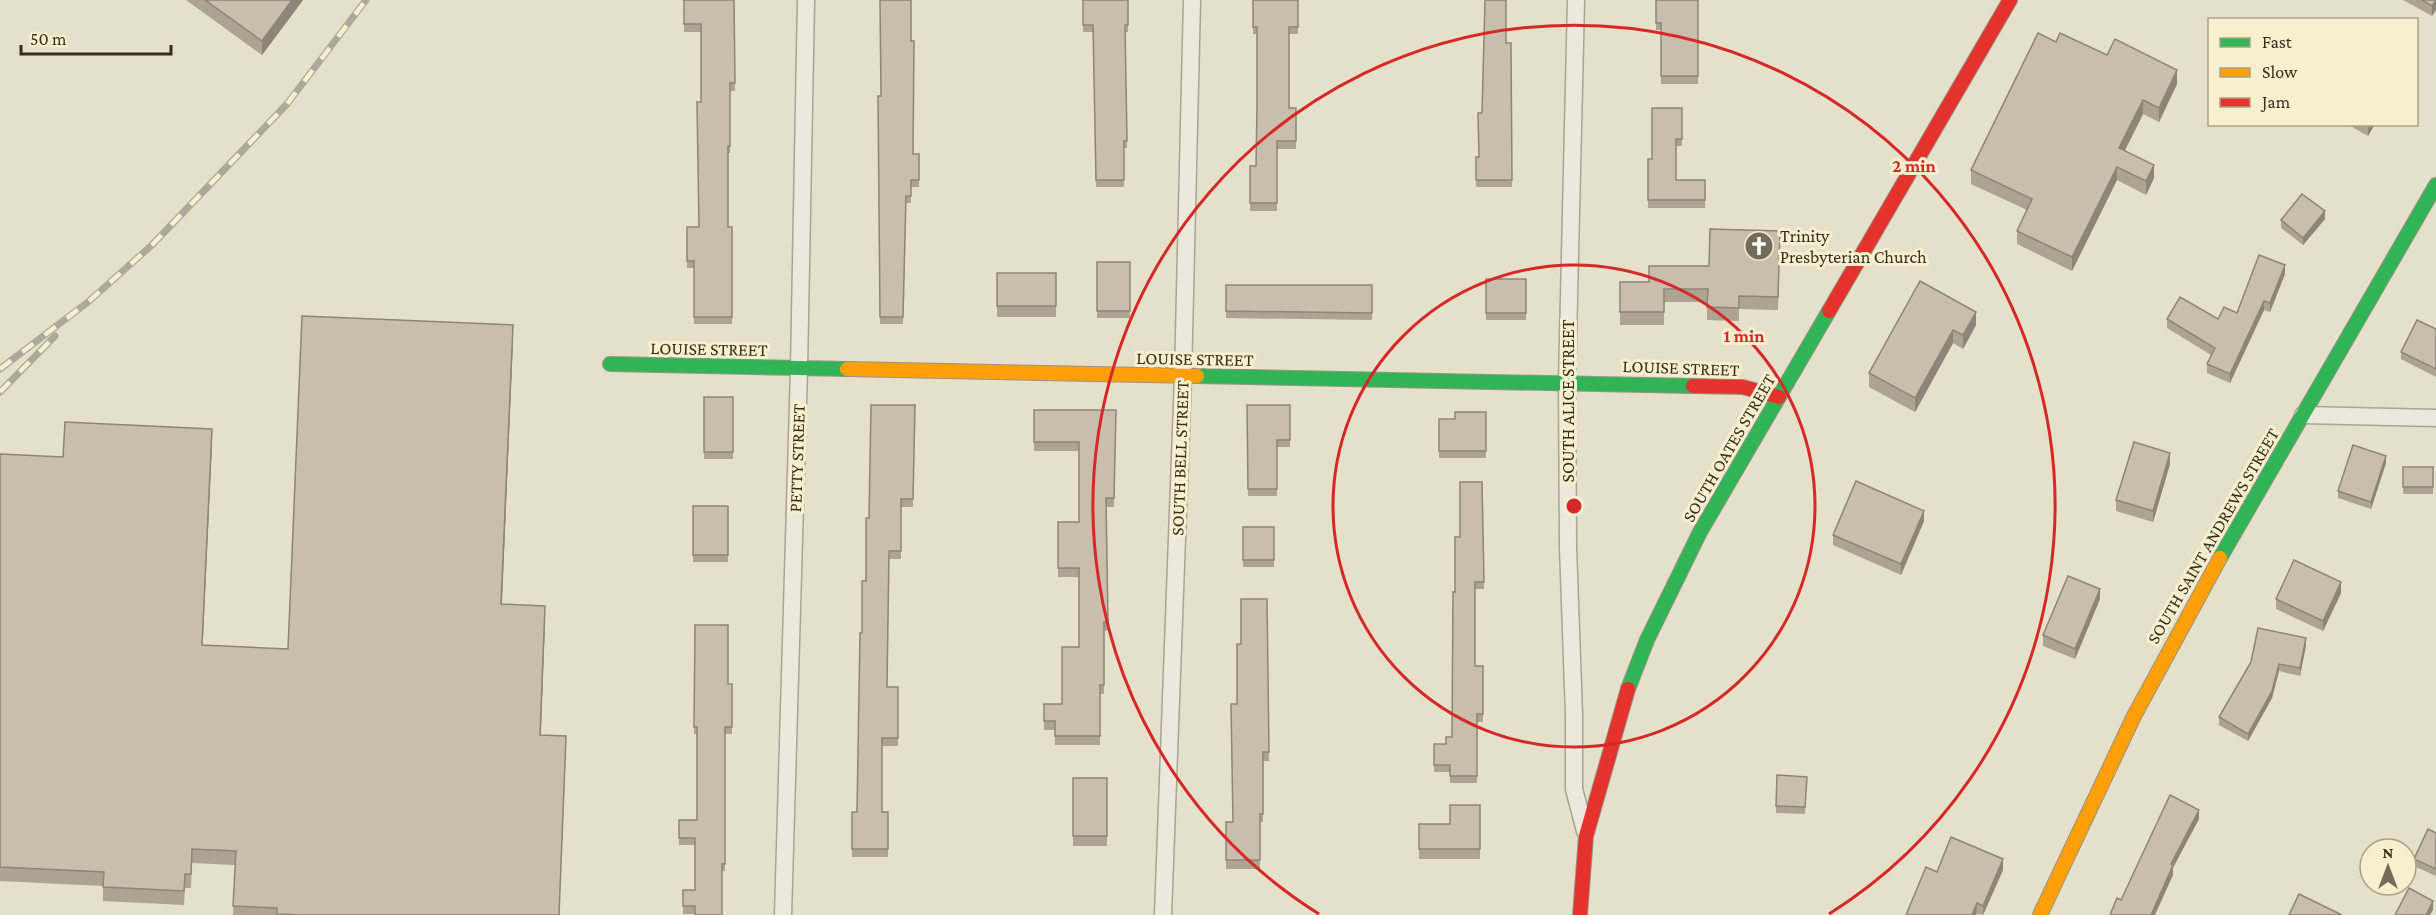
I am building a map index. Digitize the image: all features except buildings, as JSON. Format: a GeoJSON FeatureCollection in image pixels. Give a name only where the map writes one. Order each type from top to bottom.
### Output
{"type":"FeatureCollection","features":[{"type":"Feature","properties":{"kind":"street","name":"PETTY STREET"},"geometry":{"type":"LineString","coordinates":[[783,915],[799,369],[806,0]]}},
{"type":"Feature","properties":{"kind":"street","name":"SOUTH BELL STREET"},"geometry":{"type":"LineString","coordinates":[[1163,915],[1183,376],[1192,0]]}},
{"type":"Feature","properties":{"kind":"street","name":"SOUTH ALICE STREET"},"geometry":{"type":"LineString","coordinates":[[1576,0],[1567,382],[1568,547],[1574,715],[1574,789],[1586,836]]}},
{"type":"Feature","properties":{"kind":"street","name":"SOUTH OATES STREET"},"geometry":{"type":"LineString","coordinates":[[1580,915],[1586,836],[1624,702],[1647,639],[1700,532],[2010,0]]}},
{"type":"Feature","properties":{"kind":"street","name":"SOUTH SAINT ANDREWS STREET"},"geometry":{"type":"LineString","coordinates":[[2040,915],[2134,716],[2197,597],[2436,185]]}},
{"type":"Feature","properties":{"kind":"street","name":"LOUISE STREET"},"geometry":{"type":"LineString","coordinates":[[610,364],[1567,382],[1743,387],[1779,397]]}},
{"type":"Feature","properties":{"kind":"street"},"geometry":{"type":"LineString","coordinates":[[2303,415],[2436,418]]}},
{"type":"Feature","properties":{"kind":"railway"},"geometry":{"type":"LineString","coordinates":[[0,369],[88,302],[152,245],[287,104],[366,0]]}},
{"type":"Feature","properties":{"kind":"railway"},"geometry":{"type":"LineString","coordinates":[[0,392],[55,336]]}},
{"type":"Feature","properties":{"kind":"traffic: fast"},"geometry":{"type":"LineString","coordinates":[[2220,558],[2436,185]]}},
{"type":"Feature","properties":{"kind":"traffic: fast"},"geometry":{"type":"LineString","coordinates":[[1628,689],[1647,640],[1700,532],[1829,311]]}},
{"type":"Feature","properties":{"kind":"traffic: fast"},"geometry":{"type":"LineString","coordinates":[[610,364],[847,369]]}},
{"type":"Feature","properties":{"kind":"traffic: fast"},"geometry":{"type":"LineString","coordinates":[[1197,376],[1693,386]]}},
{"type":"Feature","properties":{"kind":"traffic: slow"},"geometry":{"type":"LineString","coordinates":[[847,369],[1197,376]]}},
{"type":"Feature","properties":{"kind":"traffic: slow"},"geometry":{"type":"LineString","coordinates":[[2040,915],[2134,716],[2220,558]]}},
{"type":"Feature","properties":{"kind":"traffic: jam"},"geometry":{"type":"LineString","coordinates":[[1829,311],[2010,0]]}},
{"type":"Feature","properties":{"kind":"traffic: jam"},"geometry":{"type":"LineString","coordinates":[[1693,386],[1743,387],[1779,397]]}},
{"type":"Feature","properties":{"kind":"traffic: jam"},"geometry":{"type":"LineString","coordinates":[[1580,915],[1586,836],[1628,689]]}},
{"type":"Feature","properties":{"kind":"place","name":"Trinity Presbyterian Church"},"geometry":{"type":"Point","coordinates":[1759,246]}}]}
